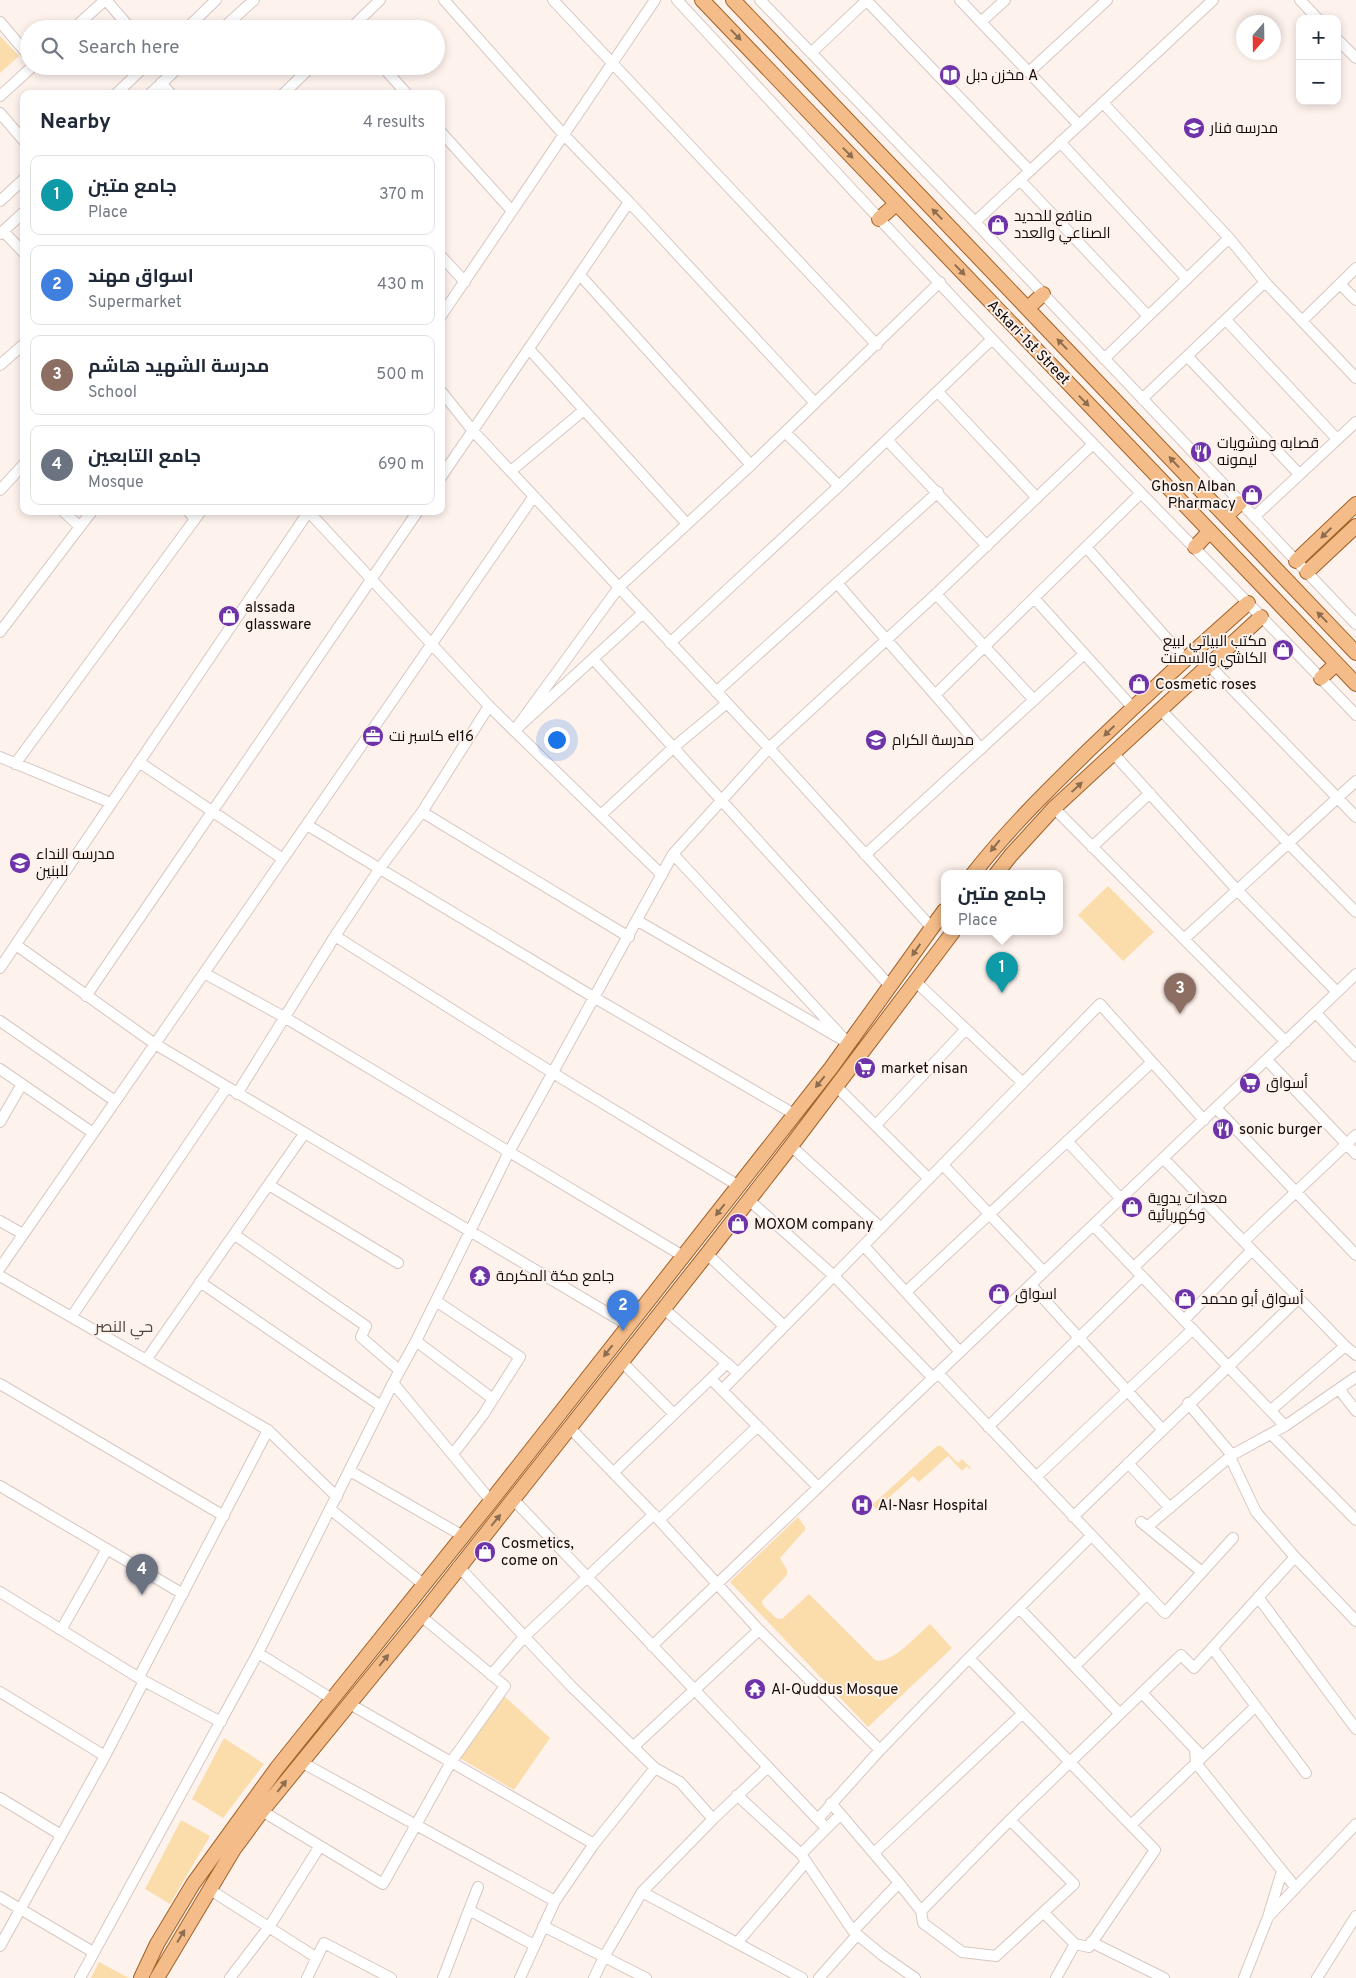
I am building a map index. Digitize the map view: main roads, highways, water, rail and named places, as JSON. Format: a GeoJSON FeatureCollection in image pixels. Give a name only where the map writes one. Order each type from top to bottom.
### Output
{"type":"FeatureCollection","features":[{"type":"Feature","properties":{"kind":"main road","name":"Askari-1st Street"},"geometry":{"type":"LineString","coordinates":[[702,0],[1356,684]]}},
{"type":"Feature","properties":{"kind":"main road","name":"Askari-1st Street"},"geometry":{"type":"LineString","coordinates":[[733,0],[1294,589],[1355,650]]}},
{"type":"Feature","properties":{"kind":"main road"},"geometry":{"type":"LineString","coordinates":[[880,219],[896,204]]}},
{"type":"Feature","properties":{"kind":"main road"},"geometry":{"type":"LineString","coordinates":[[1028,308],[1043,294]]}},
{"type":"Feature","properties":{"kind":"main road"},"geometry":{"type":"LineString","coordinates":[[1226,516],[1240,503]]}},
{"type":"Feature","properties":{"kind":"main road"},"geometry":{"type":"LineString","coordinates":[[1296,561],[1356,504]]}},
{"type":"Feature","properties":{"kind":"main road"},"geometry":{"type":"LineString","coordinates":[[1307,572],[1356,526]]}},
{"type":"Feature","properties":{"kind":"main road"},"geometry":{"type":"LineString","coordinates":[[1195,547],[1210,531]]}},
{"type":"Feature","properties":{"kind":"main road"},"geometry":{"type":"LineString","coordinates":[[1265,588],[1280,574]]}},
{"type":"Feature","properties":{"kind":"main road"},"geometry":{"type":"LineString","coordinates":[[1278,603],[1294,589]]}},
{"type":"Feature","properties":{"kind":"main road"},"geometry":{"type":"LineString","coordinates":[[976,870],[998,842],[1038,800],[1185,659],[1248,603]]}},
{"type":"Feature","properties":{"kind":"main road"},"geometry":{"type":"LineString","coordinates":[[999,870],[1054,808],[1261,617]]}},
{"type":"Feature","properties":{"kind":"main road"},"geometry":{"type":"LineString","coordinates":[[1208,639],[1220,653]]}},
{"type":"Feature","properties":{"kind":"main road"},"geometry":{"type":"LineString","coordinates":[[1321,678],[1336,664]]}},
{"type":"Feature","properties":{"kind":"main road"},"geometry":{"type":"LineString","coordinates":[[141,1978],[157,1944],[193,1884],[277,1768],[739,1186],[848,1043],[941,915]]}},
{"type":"Feature","properties":{"kind":"main road"},"geometry":{"type":"LineString","coordinates":[[157,1978],[234,1849],[262,1811],[421,1616],[458,1566],[513,1500],[749,1200],[837,1087],[951,935]]}},
{"type":"Feature","properties":{"kind":"main road"},"geometry":{"type":"LineString","coordinates":[[651,1297],[663,1308]]}},
{"type":"Feature","properties":{"kind":"place","name":"مخزن دبل A"},"geometry":{"type":"Point","coordinates":[950,75]}},
{"type":"Feature","properties":{"kind":"place","name":"مدرسه فنار"},"geometry":{"type":"Point","coordinates":[1194,128]}},
{"type":"Feature","properties":{"kind":"place","name":"منافع للحديد الصناعي والعدد"},"geometry":{"type":"Point","coordinates":[998,225]}},
{"type":"Feature","properties":{"kind":"place","name":"قصابه ومشويات ليمونه"},"geometry":{"type":"Point","coordinates":[1201,452]}},
{"type":"Feature","properties":{"kind":"place","name":"Ghosn Alban Pharmacy"},"geometry":{"type":"Point","coordinates":[1252,495]}},
{"type":"Feature","properties":{"kind":"place","name":"alssada glassware"},"geometry":{"type":"Point","coordinates":[229,616]}},
{"type":"Feature","properties":{"kind":"place","name":"مكتب البياتي لبيع الكاشي والسمنت"},"geometry":{"type":"Point","coordinates":[1283,650]}},
{"type":"Feature","properties":{"kind":"place","name":"Cosmetic roses"},"geometry":{"type":"Point","coordinates":[1139,684]}},
{"type":"Feature","properties":{"kind":"place","name":"كاسبر نت el16"},"geometry":{"type":"Point","coordinates":[373,736]}},
{"type":"Feature","properties":{"kind":"place","name":"مدرسة الكرام"},"geometry":{"type":"Point","coordinates":[876,740]}},
{"type":"Feature","properties":{"kind":"place","name":"مدرسه النداء للبنين"},"geometry":{"type":"Point","coordinates":[20,863]}},
{"type":"Feature","properties":{"kind":"place","name":"جامع متين"},"geometry":{"type":"Point","coordinates":[1002,993]}},
{"type":"Feature","properties":{"kind":"place","name":"مدرسة الشهيد هاشم"},"geometry":{"type":"Point","coordinates":[1180,1014]}},
{"type":"Feature","properties":{"kind":"place","name":"market nisan"},"geometry":{"type":"Point","coordinates":[865,1068]}},
{"type":"Feature","properties":{"kind":"place","name":"أسواق"},"geometry":{"type":"Point","coordinates":[1250,1083]}},
{"type":"Feature","properties":{"kind":"place","name":"sonic burger"},"geometry":{"type":"Point","coordinates":[1223,1129]}},
{"type":"Feature","properties":{"kind":"place","name":"معدات يدوية وكهربائية"},"geometry":{"type":"Point","coordinates":[1132,1207]}},
{"type":"Feature","properties":{"kind":"place","name":"MOXOM company"},"geometry":{"type":"Point","coordinates":[738,1224]}},
{"type":"Feature","properties":{"kind":"place","name":"جامع مكة المكرمة"},"geometry":{"type":"Point","coordinates":[480,1276]}},
{"type":"Feature","properties":{"kind":"place","name":"اسواق"},"geometry":{"type":"Point","coordinates":[999,1294]}},
{"type":"Feature","properties":{"kind":"place","name":"أسواق أبو محمد"},"geometry":{"type":"Point","coordinates":[1185,1299]}},
{"type":"Feature","properties":{"kind":"place","name":"اسواق مهند"},"geometry":{"type":"Point","coordinates":[623,1331]}},
{"type":"Feature","properties":{"kind":"place","name":"Al-Nasr Hospital"},"geometry":{"type":"Point","coordinates":[862,1505]}},
{"type":"Feature","properties":{"kind":"place","name":"Cosmetics, come on"},"geometry":{"type":"Point","coordinates":[485,1552]}},
{"type":"Feature","properties":{"kind":"place","name":"جامع التابعين"},"geometry":{"type":"Point","coordinates":[142,1595]}},
{"type":"Feature","properties":{"kind":"place","name":"Al-Quddus Mosque"},"geometry":{"type":"Point","coordinates":[755,1689]}},
{"type":"Feature","properties":{"kind":"district","name":"حي النصر"},"geometry":{"type":"Point","coordinates":[124,1326]}}]}
